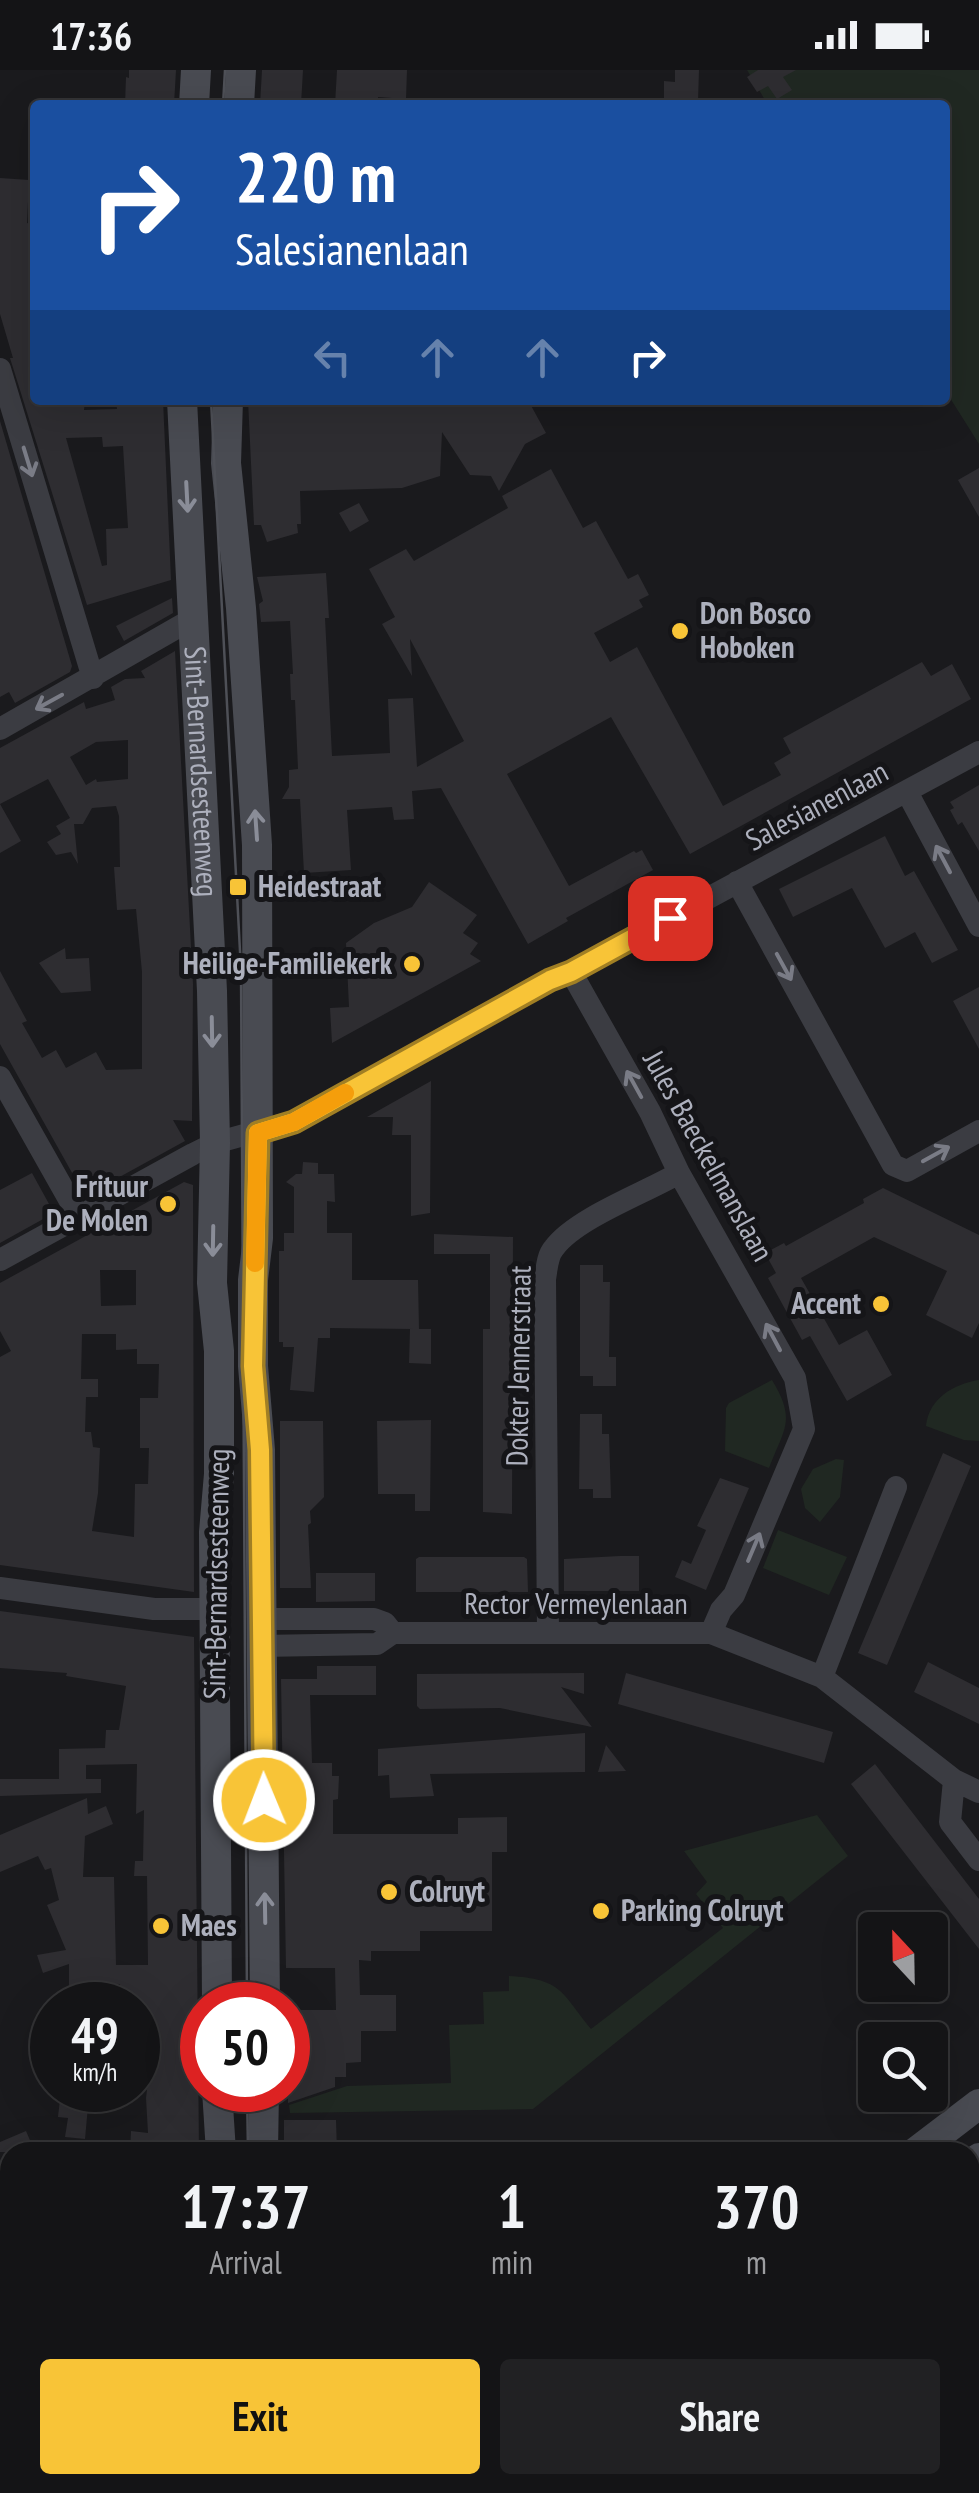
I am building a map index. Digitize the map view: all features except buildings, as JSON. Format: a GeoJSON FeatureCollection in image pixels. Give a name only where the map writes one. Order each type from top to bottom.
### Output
{"type":"FeatureCollection","features":[{"type":"Feature","properties":{"kind":"main road"},"geometry":{"type":"LineString","coordinates":[[194,100],[196,70]]}},
{"type":"Feature","properties":{"kind":"main road"},"geometry":{"type":"LineString","coordinates":[[239,100],[241,70]]}},
{"type":"Feature","properties":{"kind":"main road","name":"Sint-Bernardsesteenweg"},"geometry":{"type":"LineString","coordinates":[[182,405],[212,991],[212,1283],[218,1332],[219,1474],[214,1532],[216,1982]]}},
{"type":"Feature","properties":{"kind":"main road","name":"Sint-Bernardsesteenweg"},"geometry":{"type":"LineString","coordinates":[[228,405],[226,462],[241,608],[257,845],[258,1133],[253,1366],[260,1450],[265,1982]]}},
{"type":"Feature","properties":{"kind":"main road"},"geometry":{"type":"LineString","coordinates":[[929,2142],[979,2104]]}},
{"type":"Feature","properties":{"kind":"main road"},"geometry":{"type":"LineString","coordinates":[[218,2112],[220,2142]]}},
{"type":"Feature","properties":{"kind":"main road"},"geometry":{"type":"LineString","coordinates":[[263,2142],[264,2112]]}},
{"type":"Feature","properties":{"kind":"street"},"geometry":{"type":"LineString","coordinates":[[0,369],[93,678]]}},
{"type":"Feature","properties":{"kind":"street"},"geometry":{"type":"LineString","coordinates":[[0,728],[194,618]]}},
{"type":"Feature","properties":{"kind":"street","name":"Salesianenlaan"},"geometry":{"type":"LineString","coordinates":[[258,1133],[294,1122],[533,989],[979,752]]}},
{"type":"Feature","properties":{"kind":"street"},"geometry":{"type":"LineString","coordinates":[[908,792],[979,926]]}},
{"type":"Feature","properties":{"kind":"street"},"geometry":{"type":"LineString","coordinates":[[737,882],[893,1165],[907,1170],[979,1131]]}},
{"type":"Feature","properties":{"kind":"street","name":"Jules Baeckelmanslaan"},"geometry":{"type":"LineString","coordinates":[[571,972],[650,1112],[678,1172],[796,1378],[804,1428],[734,1596],[721,1610],[711,1634]]}},
{"type":"Feature","properties":{"kind":"street"},"geometry":{"type":"LineString","coordinates":[[0,1078],[79,1217]]}},
{"type":"Feature","properties":{"kind":"street"},"geometry":{"type":"LineString","coordinates":[[0,1260],[215,1143],[258,1133]]}},
{"type":"Feature","properties":{"kind":"street","name":"Dokter Jennerstraat"},"geometry":{"type":"LineString","coordinates":[[548,1633],[545,1279],[550,1252],[575,1230],[678,1172]]}},
{"type":"Feature","properties":{"kind":"street"},"geometry":{"type":"LineString","coordinates":[[822,1676],[896,1487]]}},
{"type":"Feature","properties":{"kind":"street"},"geometry":{"type":"LineString","coordinates":[[0,1588],[154,1610],[214,1609]]}},
{"type":"Feature","properties":{"kind":"street","name":"Rector Vermeylenlaan"},"geometry":{"type":"LineString","coordinates":[[260,1632],[314,1619],[374,1618],[386,1623],[393,1633]]}},
{"type":"Feature","properties":{"kind":"street"},"geometry":{"type":"LineString","coordinates":[[314,1619],[315,1645]]}},
{"type":"Feature","properties":{"kind":"street","name":"Rector Vermeylenlaan"},"geometry":{"type":"LineString","coordinates":[[260,1632],[315,1645],[377,1644],[393,1633],[711,1634],[822,1676],[954,1780],[979,1792]]}},
{"type":"Feature","properties":{"kind":"street"},"geometry":{"type":"LineString","coordinates":[[954,1780],[950,1822],[979,1860]]}},
{"type":"Feature","properties":{"kind":"shaded area"},"geometry":{"type":"Polygon","coordinates":[[[747,70],[979,70],[979,444],[950,398],[950,100],[765,100],[747,70]]]}},
{"type":"Feature","properties":{"kind":"shaded area"},"geometry":{"type":"Polygon","coordinates":[[[772,1380],[784,1405],[786,1424],[769,1468],[725,1451],[726,1408],[772,1380]]]}},
{"type":"Feature","properties":{"kind":"shaded area"},"geometry":{"type":"Polygon","coordinates":[[[979,1380],[979,1441],[964,1440],[926,1426],[937,1400],[961,1385],[979,1380]]]}},
{"type":"Feature","properties":{"kind":"shaded area"},"geometry":{"type":"Polygon","coordinates":[[[836,1459],[844,1460],[840,1497],[820,1522],[805,1508],[801,1489],[813,1469],[836,1459]]]}},
{"type":"Feature","properties":{"kind":"shaded area"},"geometry":{"type":"Polygon","coordinates":[[[778,1530],[847,1557],[829,1595],[763,1568],[778,1530]]]}},
{"type":"Feature","properties":{"kind":"shaded area"},"geometry":{"type":"Polygon","coordinates":[[[817,1815],[848,1856],[533,2109],[290,2113],[310,2112],[310,2098],[347,2086],[451,2083],[449,2025],[484,2024],[483,1992],[509,1991],[509,1976],[550,1984],[566,1997],[591,2029],[723,1928],[696,1894],[707,1882],[684,1851],[817,1815]]]}},
{"type":"Feature","properties":{"kind":"tram line"},"geometry":{"type":"LineString","coordinates":[[223,100],[225,70]]}},
{"type":"Feature","properties":{"kind":"tram line"},"geometry":{"type":"LineString","coordinates":[[211,405],[241,970],[247,1982]]}},
{"type":"Feature","properties":{"kind":"tram line"},"geometry":{"type":"LineString","coordinates":[[247,2112],[248,2142]]}},
{"type":"Feature","properties":{"kind":"slow traffic"},"geometry":{"type":"LineString","coordinates":[[255,1263],[258,1133],[294,1122],[345,1093]]}},
{"type":"Feature","properties":{"kind":"place","name":"Don Bosco Hoboken"},"geometry":{"type":"Point","coordinates":[680,631]}},
{"type":"Feature","properties":{"kind":"place","name":"Heidestraat"},"geometry":{"type":"Point","coordinates":[238,887]}},
{"type":"Feature","properties":{"kind":"place","name":"Heilige-Familiekerk"},"geometry":{"type":"Point","coordinates":[412,964]}},
{"type":"Feature","properties":{"kind":"place","name":"Frituur De Molen"},"geometry":{"type":"Point","coordinates":[168,1204]}},
{"type":"Feature","properties":{"kind":"place","name":"Accent"},"geometry":{"type":"Point","coordinates":[881,1304]}},
{"type":"Feature","properties":{"kind":"place","name":"Colruyt"},"geometry":{"type":"Point","coordinates":[389,1892]}},
{"type":"Feature","properties":{"kind":"place","name":"Parking Colruyt"},"geometry":{"type":"Point","coordinates":[601,1911]}},
{"type":"Feature","properties":{"kind":"place","name":"Maes"},"geometry":{"type":"Point","coordinates":[161,1926]}},
{"type":"Feature","properties":{"kind":"route"},"geometry":{"type":"LineString","coordinates":[[264,1800],[260,1450],[253,1366],[258,1133],[294,1122],[670,918]]}}]}
